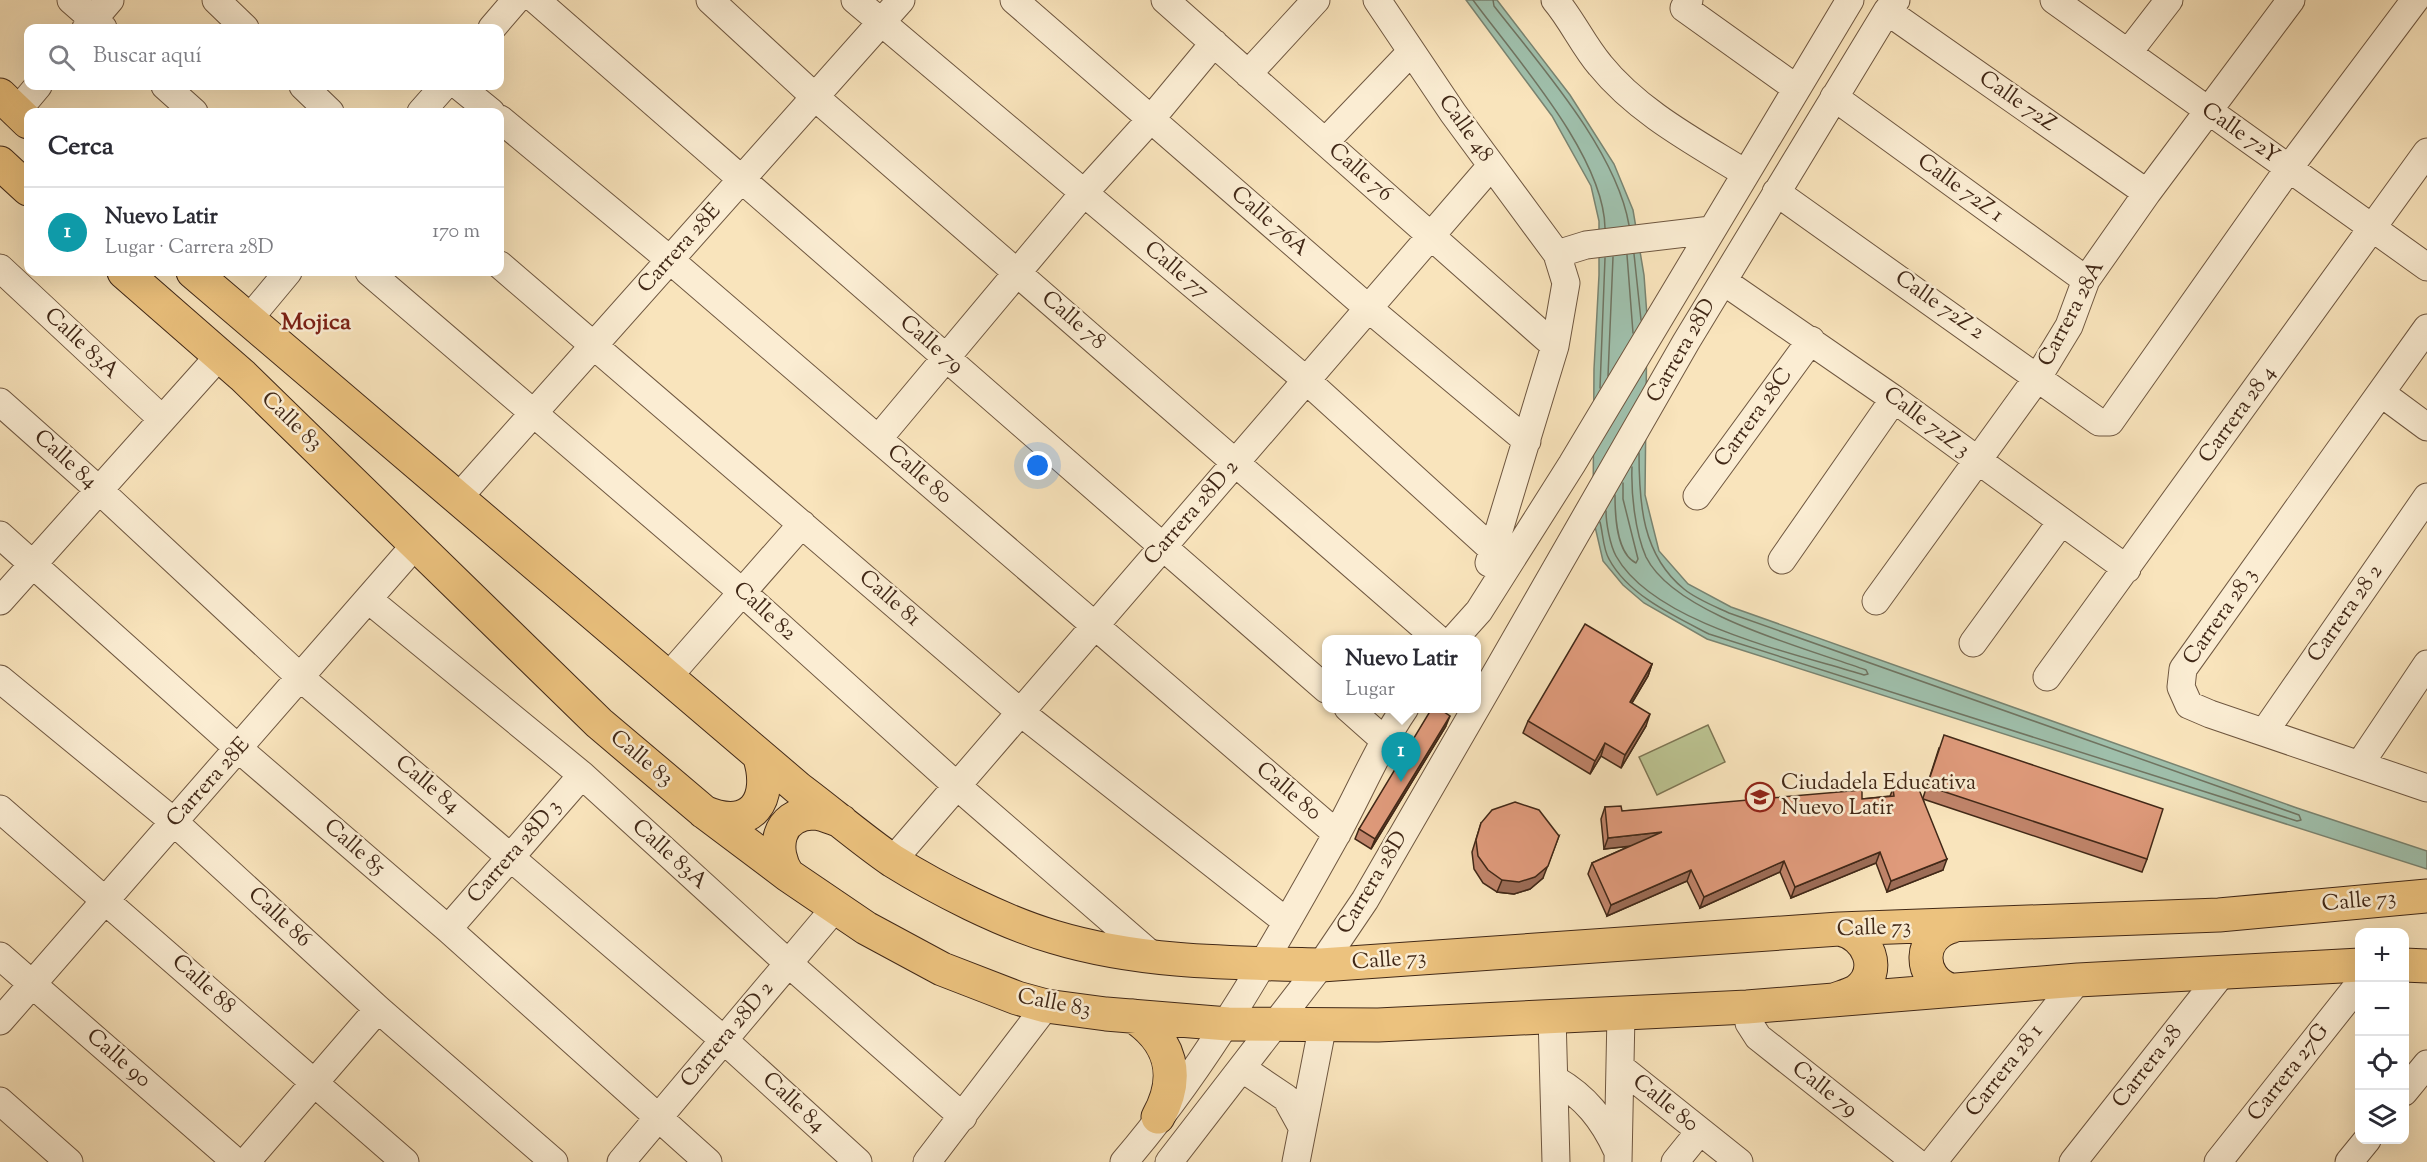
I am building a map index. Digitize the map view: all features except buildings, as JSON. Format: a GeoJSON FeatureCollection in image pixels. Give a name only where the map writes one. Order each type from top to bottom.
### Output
{"type":"FeatureCollection","features":[{"type":"Feature","properties":{"kind":"main road"},"geometry":{"type":"LineString","coordinates":[[0,163],[24,185]]}},
{"type":"Feature","properties":{"kind":"main road","name":"Calle 83"},"geometry":{"type":"LineString","coordinates":[[129,276],[220,355],[599,723],[703,811],[835,908],[897,947],[942,969],[1017,998],[1046,1006],[1133,1016],[1278,1024]]}},
{"type":"Feature","properties":{"kind":"main road","name":"Calle 83"},"geometry":{"type":"LineString","coordinates":[[198,276],[667,678],[759,755],[893,861],[986,910],[1054,937],[1155,957],[1321,965]]}},
{"type":"Feature","properties":{"kind":"main road"},"geometry":{"type":"LineString","coordinates":[[703,811],[719,818],[738,818],[755,809],[765,792],[765,773],[759,755]]}},
{"type":"Feature","properties":{"kind":"main road"},"geometry":{"type":"LineString","coordinates":[[788,875],[780,863],[777,849],[780,834],[788,823],[801,815],[815,813],[842,821]]}},
{"type":"Feature","properties":{"kind":"main road","name":"Calle 73"},"geometry":{"type":"LineString","coordinates":[[1321,965],[1839,929],[2219,915],[2427,896]]}},
{"type":"Feature","properties":{"kind":"main road"},"geometry":{"type":"LineString","coordinates":[[1950,990],[1930,976],[1925,953],[1938,932],[1953,926]]}},
{"type":"Feature","properties":{"kind":"main road"},"geometry":{"type":"LineString","coordinates":[[1830,1001],[1857,991],[1864,984],[1871,968],[1871,958],[1864,942],[1849,931],[1839,929]]}},
{"type":"Feature","properties":{"kind":"main road"},"geometry":{"type":"LineString","coordinates":[[1278,1024],[1494,1021],[1552,1016],[1748,1008],[2078,980],[2355,965]]}},
{"type":"Feature","properties":{"kind":"main road"},"geometry":{"type":"LineString","coordinates":[[2409,965],[2427,966]]}},
{"type":"Feature","properties":{"kind":"main road"},"geometry":{"type":"LineString","coordinates":[[1133,1016],[1153,1032],[1167,1053],[1170,1086],[1167,1102],[1158,1117]]}},
{"type":"Feature","properties":{"kind":"street"},"geometry":{"type":"LineString","coordinates":[[71,0],[98,19]]}},
{"type":"Feature","properties":{"kind":"street"},"geometry":{"type":"LineString","coordinates":[[216,0],[241,24]]}},
{"type":"Feature","properties":{"kind":"street"},"geometry":{"type":"LineString","coordinates":[[495,24],[516,0]]}},
{"type":"Feature","properties":{"kind":"street","name":"Calle 79"},"geometry":{"type":"LineString","coordinates":[[536,0],[1322,686]]}},
{"type":"Feature","properties":{"kind":"street","name":"Calle 78"},"geometry":{"type":"LineString","coordinates":[[710,0],[815,97],[1434,635]]}},
{"type":"Feature","properties":{"kind":"street","name":"Calle 77"},"geometry":{"type":"LineString","coordinates":[[855,0],[880,24],[1306,380],[1492,549]]}},
{"type":"Feature","properties":{"kind":"street","name":"Carrera 28E"},"geometry":{"type":"LineString","coordinates":[[458,498],[901,0]]}},
{"type":"Feature","properties":{"kind":"street","name":"Calle 76A"},"geometry":{"type":"LineString","coordinates":[[1014,0],[1368,308],[1527,441]]}},
{"type":"Feature","properties":{"kind":"street"},"geometry":{"type":"LineString","coordinates":[[1248,74],[1316,0]]}},
{"type":"Feature","properties":{"kind":"street","name":"Calle 48"},"geometry":{"type":"LineString","coordinates":[[1377,0],[1410,53],[1557,254]]}},
{"type":"Feature","properties":{"kind":"street","name":"Carrera 28D"},"geometry":{"type":"LineString","coordinates":[[1457,635],[1479,611],[1572,464],[1850,0]]}},
{"type":"Feature","properties":{"kind":"street","name":"Calle 72Y"},"geometry":{"type":"LineString","coordinates":[[2054,0],[2427,267]]}},
{"type":"Feature","properties":{"kind":"street"},"geometry":{"type":"LineString","coordinates":[[2128,53],[2169,0]]}},
{"type":"Feature","properties":{"kind":"street","name":"Carrera 28A"},"geometry":{"type":"LineString","coordinates":[[1875,601],[2038,377],[2069,326],[2086,280],[2147,193],[2291,0]]}},
{"type":"Feature","properties":{"kind":"street"},"geometry":{"type":"LineString","coordinates":[[2289,168],[2415,0]]}},
{"type":"Feature","properties":{"kind":"street","name":"Calle 76"},"geometry":{"type":"LineString","coordinates":[[1169,1],[1555,346]]}},
{"type":"Feature","properties":{"kind":"street"},"geometry":{"type":"LineString","coordinates":[[1558,1],[1600,66],[1630,96],[1690,140],[1745,173]]}},
{"type":"Feature","properties":{"kind":"street"},"geometry":{"type":"LineString","coordinates":[[1687,4],[1796,88]]}},
{"type":"Feature","properties":{"kind":"street","name":"Carrera 28D"},"geometry":{"type":"LineString","coordinates":[[1481,699],[1686,342],[1891,6]]}},
{"type":"Feature","properties":{"kind":"street","name":"Calle 72Z"},"geometry":{"type":"LineString","coordinates":[[1891,6],[2147,193]]}},
{"type":"Feature","properties":{"kind":"street"},"geometry":{"type":"LineString","coordinates":[[878,439],[1083,194],[1151,119],[1214,43]]}},
{"type":"Feature","properties":{"kind":"street"},"geometry":{"type":"LineString","coordinates":[[1325,142],[1410,53]]}},
{"type":"Feature","properties":{"kind":"street"},"geometry":{"type":"LineString","coordinates":[[15,109],[34,90]]}},
{"type":"Feature","properties":{"kind":"street"},"geometry":{"type":"LineString","coordinates":[[169,90],[190,108]]}},
{"type":"Feature","properties":{"kind":"street"},"geometry":{"type":"LineString","coordinates":[[307,90],[326,108]]}},
{"type":"Feature","properties":{"kind":"street"},"geometry":{"type":"LineString","coordinates":[[425,108],[440,90]]}},
{"type":"Feature","properties":{"kind":"street"},"geometry":{"type":"LineString","coordinates":[[464,90],[486,108]]}},
{"type":"Feature","properties":{"kind":"street","name":"Calle 72Z 1"},"geometry":{"type":"LineString","coordinates":[[1834,97],[2086,280]]}},
{"type":"Feature","properties":{"kind":"street","name":"Calle 80"},"geometry":{"type":"LineString","coordinates":[[504,122],[670,260],[1336,834]]}},
{"type":"Feature","properties":{"kind":"street","name":"Carrera 28 4"},"geometry":{"type":"LineString","coordinates":[[2047,676],[2127,569],[2427,152]]}},
{"type":"Feature","properties":{"kind":"street","name":"Carrera 28D 2"},"geometry":{"type":"LineString","coordinates":[[893,861],[1491,166]]}},
{"type":"Feature","properties":{"kind":"street","name":"Calle 72Z 2"},"geometry":{"type":"LineString","coordinates":[[1776,192],[2099,422],[2110,422],[2289,168]]}},
{"type":"Feature","properties":{"kind":"street"},"geometry":{"type":"LineString","coordinates":[[1479,611],[1492,549],[1555,346],[1566,283],[1557,254],[1586,245],[1668,237],[1711,230]]}},
{"type":"Feature","properties":{"kind":"street","name":"Calle 83A"},"geometry":{"type":"LineString","coordinates":[[0,268],[162,419]]}},
{"type":"Feature","properties":{"kind":"street","name":"Calle 81"},"geometry":{"type":"LineString","coordinates":[[504,268],[1020,712],[1287,922]]}},
{"type":"Feature","properties":{"kind":"street"},"geometry":{"type":"LineString","coordinates":[[248,320],[285,276]]}},
{"type":"Feature","properties":{"kind":"street","name":"Calle 82"},"geometry":{"type":"LineString","coordinates":[[374,276],[742,592],[957,786],[1155,957]]}},
{"type":"Feature","properties":{"kind":"street","name":"Calle 72Z 3"},"geometry":{"type":"LineString","coordinates":[[1723,281],[1894,399],[2127,569]]}},
{"type":"Feature","properties":{"kind":"street","name":"Carrera 28 3"},"geometry":{"type":"LineString","coordinates":[[2427,328],[2183,669],[2181,687],[2189,705],[2427,788]]}},
{"type":"Feature","properties":{"kind":"street","name":"Carrera 28C"},"geometry":{"type":"LineString","coordinates":[[1697,496],[1811,340]]}},
{"type":"Feature","properties":{"kind":"street"},"geometry":{"type":"LineString","coordinates":[[0,601],[220,355]]}},
{"type":"Feature","properties":{"kind":"street"},"geometry":{"type":"LineString","coordinates":[[2381,393],[2427,427]]}},
{"type":"Feature","properties":{"kind":"street"},"geometry":{"type":"LineString","coordinates":[[1782,560],[1894,399]]}},
{"type":"Feature","properties":{"kind":"street","name":"Calle 84"},"geometry":{"type":"LineString","coordinates":[[0,402],[99,490],[301,678],[725,1041],[858,1162]]}},
{"type":"Feature","properties":{"kind":"street","name":"Carrera 28 2"},"geometry":{"type":"LineString","coordinates":[[2265,731],[2427,497]]}},
{"type":"Feature","properties":{"kind":"street"},"geometry":{"type":"LineString","coordinates":[[1973,643],[2061,522]]}},
{"type":"Feature","properties":{"kind":"street"},"geometry":{"type":"LineString","coordinates":[[667,678],[802,524]]}},
{"type":"Feature","properties":{"kind":"street","name":"Calle 85"},"geometry":{"type":"LineString","coordinates":[[0,535],[240,750],[448,929],[708,1162]]}},
{"type":"Feature","properties":{"kind":"street","name":"Carrera 28E"},"geometry":{"type":"LineString","coordinates":[[0,1021],[173,821],[240,750],[416,544]]}},
{"type":"Feature","properties":{"kind":"street","name":"Calle 83A"},"geometry":{"type":"LineString","coordinates":[[369,600],[582,775],[788,963],[963,1118]]}},
{"type":"Feature","properties":{"kind":"street"},"geometry":{"type":"LineString","coordinates":[[2360,764],[2427,664]]}},
{"type":"Feature","properties":{"kind":"street","name":"Calle 86"},"geometry":{"type":"LineString","coordinates":[[0,679],[173,821],[378,1009],[554,1162]]}},
{"type":"Feature","properties":{"kind":"street"},"geometry":{"type":"LineString","coordinates":[[1354,713],[1384,740]]}},
{"type":"Feature","properties":{"kind":"street"},"geometry":{"type":"LineString","coordinates":[[1124,1162],[1228,1023],[1336,834],[1384,740],[1402,713]]}},
{"type":"Feature","properties":{"kind":"street","name":"Carrera 28D"},"geometry":{"type":"LineString","coordinates":[[1169,1162],[1278,1024],[1321,965],[1365,900],[1473,713]]}},
{"type":"Feature","properties":{"kind":"street","name":"Carrera 28D 3"},"geometry":{"type":"LineString","coordinates":[[448,929],[582,775]]}},
{"type":"Feature","properties":{"kind":"street","name":"Calle 88"},"geometry":{"type":"LineString","coordinates":[[0,809],[107,899],[405,1162]]}},
{"type":"Feature","properties":{"kind":"street","name":"Carrera 28D 2"},"geometry":{"type":"LineString","coordinates":[[621,1162],[835,908]]}},
{"type":"Feature","properties":{"kind":"street","name":"Calle 90"},"geometry":{"type":"LineString","coordinates":[[0,956],[236,1162]]}},
{"type":"Feature","properties":{"kind":"street","name":"Carrera 28"},"geometry":{"type":"LineString","coordinates":[[2073,1162],[2223,972]]}},
{"type":"Feature","properties":{"kind":"street","name":"Carrera 28 1"},"geometry":{"type":"LineString","coordinates":[[1934,1162],[2078,980]]}},
{"type":"Feature","properties":{"kind":"street","name":"Carrera 27G"},"geometry":{"type":"LineString","coordinates":[[2218,1162],[2355,989]]}},
{"type":"Feature","properties":{"kind":"street"},"geometry":{"type":"LineString","coordinates":[[927,1162],[963,1118],[1046,1006]]}},
{"type":"Feature","properties":{"kind":"street","name":"Calle 79"},"geometry":{"type":"LineString","coordinates":[[1748,1008],[1749,1023],[1758,1037],[1916,1162]]}},
{"type":"Feature","properties":{"kind":"street"},"geometry":{"type":"LineString","coordinates":[[246,1162],[378,1009]]}},
{"type":"Feature","properties":{"kind":"street"},"geometry":{"type":"LineString","coordinates":[[1618,1157],[1621,1014]]}},
{"type":"Feature","properties":{"kind":"street"},"geometry":{"type":"LineString","coordinates":[[1552,1016],[1556,1080],[1556,1162]]}},
{"type":"Feature","properties":{"kind":"street"},"geometry":{"type":"LineString","coordinates":[[1296,1162],[1323,1024]]}},
{"type":"Feature","properties":{"kind":"street"},"geometry":{"type":"LineString","coordinates":[[2406,1090],[2427,1064]]}},
{"type":"Feature","properties":{"kind":"street","name":"Calle 80"},"geometry":{"type":"LineString","coordinates":[[1620,1068],[1739,1162]]}},
{"type":"Feature","properties":{"kind":"street"},"geometry":{"type":"LineString","coordinates":[[1243,1069],[1286,1098],[1302,1127]]}},
{"type":"Feature","properties":{"kind":"street"},"geometry":{"type":"LineString","coordinates":[[1556,1080],[1574,1091],[1593,1109],[1608,1130],[1618,1157]]}},
{"type":"Feature","properties":{"kind":"street"},"geometry":{"type":"LineString","coordinates":[[0,1101],[69,1162]]}},
{"type":"Feature","properties":{"kind":"street"},"geometry":{"type":"LineString","coordinates":[[1675,1162],[1700,1131]]}},
{"type":"Feature","properties":{"kind":"street"},"geometry":{"type":"LineString","coordinates":[[2349,1162],[2364,1144]]}},
{"type":"Feature","properties":{"kind":"shaded area"},"geometry":{"type":"Polygon","coordinates":[[[1708,725],[1725,762],[1657,795],[1639,757],[1708,725]]]}},
{"type":"Feature","properties":{"kind":"water"},"geometry":{"type":"Polygon","coordinates":[[[1466,0],[1497,0],[1570,95],[1614,164],[1633,210],[1644,275],[1647,316],[1645,495],[1659,551],[1688,584],[1731,607],[2297,808],[2427,851],[2427,869],[1707,639],[1644,603],[1623,585],[1603,561],[1593,518],[1594,369],[1599,275],[1599,221],[1591,186],[1552,116],[1466,0]]]}},
{"type":"Feature","properties":{"kind":"place","name":"Nuevo Latir"},"geometry":{"type":"Point","coordinates":[1401,782]}},
{"type":"Feature","properties":{"kind":"place","name":"Ciudadela Educativa Nuevo Latir"},"geometry":{"type":"Point","coordinates":[1760,797]}},
{"type":"Feature","properties":{"kind":"district","name":"Mojica"},"geometry":{"type":"Point","coordinates":[316,323]}}]}
